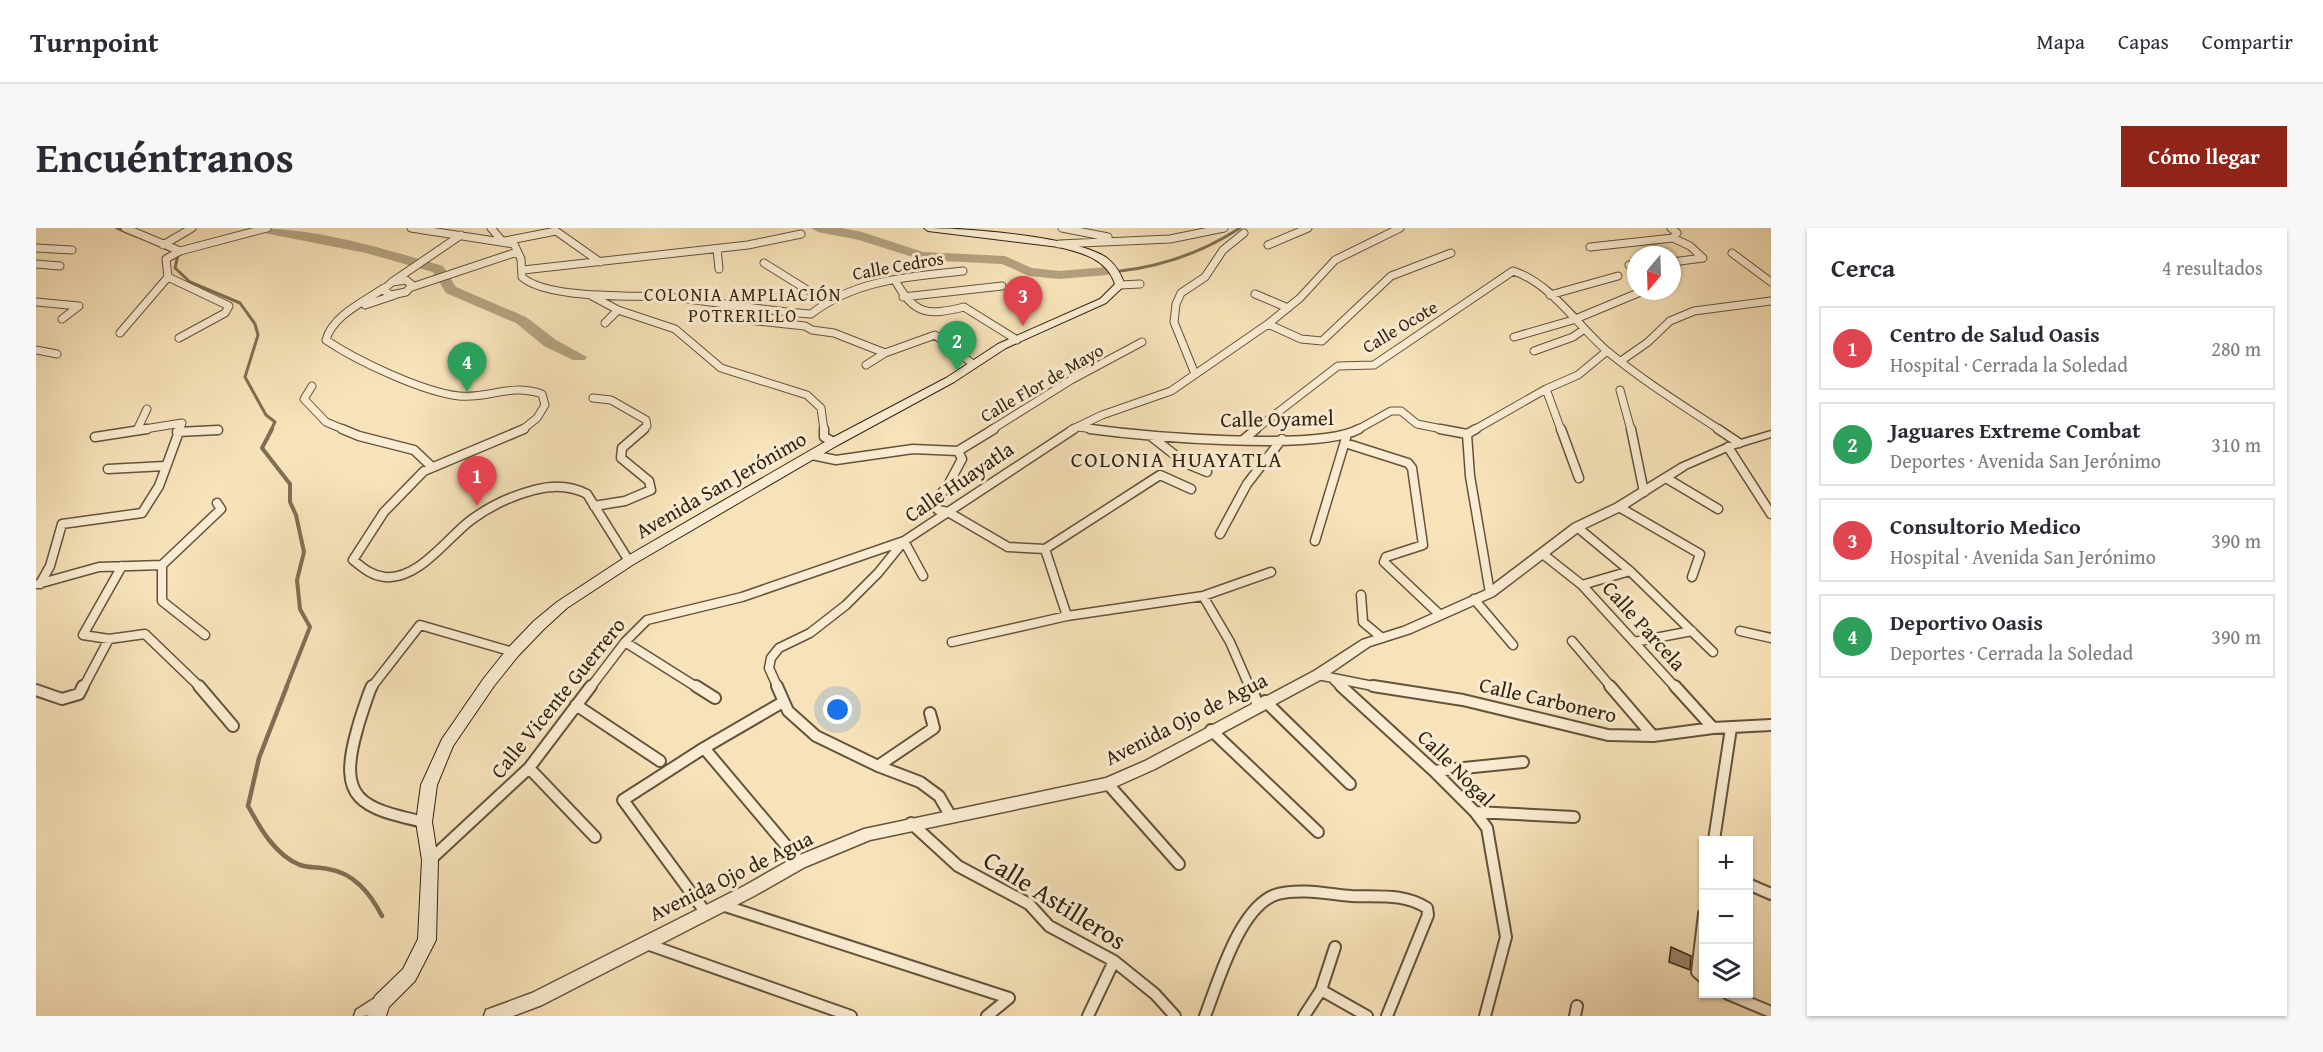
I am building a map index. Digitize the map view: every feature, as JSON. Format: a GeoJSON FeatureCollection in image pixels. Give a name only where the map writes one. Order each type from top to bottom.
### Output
{"type":"FeatureCollection","features":[{"type":"Feature","properties":{"kind":"main road"},"geometry":{"type":"LineString","coordinates":[[928,228],[1059,244],[1092,253],[1105,260],[1115,272],[1120,285]]}},
{"type":"Feature","properties":{"kind":"main road","name":"Avenida San Jerónimo"},"geometry":{"type":"LineString","coordinates":[[379,1009],[409,975],[427,940],[430,860],[424,822],[429,784],[447,743],[513,651],[562,605],[629,561],[834,442],[950,380],[973,364],[1017,340],[1103,301],[1120,285]]}},
{"type":"Feature","properties":{"kind":"street"},"geometry":{"type":"LineString","coordinates":[[125,228],[180,251]]}},
{"type":"Feature","properties":{"kind":"street"},"geometry":{"type":"LineString","coordinates":[[134,232],[142,228]]}},
{"type":"Feature","properties":{"kind":"street"},"geometry":{"type":"LineString","coordinates":[[163,245],[192,228]]}},
{"type":"Feature","properties":{"kind":"street"},"geometry":{"type":"LineString","coordinates":[[179,338],[225,313],[229,306],[222,300],[180,286],[168,277],[166,259],[180,251],[258,233],[267,228]]}},
{"type":"Feature","properties":{"kind":"street"},"geometry":{"type":"LineString","coordinates":[[411,228],[514,244],[518,248],[517,252],[523,270],[522,277],[530,284],[587,294],[618,310],[675,329],[721,368],[807,395],[819,402],[825,418],[824,437],[834,442]]}},
{"type":"Feature","properties":{"kind":"street"},"geometry":{"type":"LineString","coordinates":[[491,228],[503,242]]}},
{"type":"Feature","properties":{"kind":"street"},"geometry":{"type":"LineString","coordinates":[[1062,228],[1096,236],[1140,240]]}},
{"type":"Feature","properties":{"kind":"street"},"geometry":{"type":"LineString","coordinates":[[1059,244],[1170,239],[1224,228]]}},
{"type":"Feature","properties":{"kind":"street"},"geometry":{"type":"LineString","coordinates":[[1268,245],[1289,234],[1308,228]]}},
{"type":"Feature","properties":{"kind":"street","name":"Calle Huayatla"},"geometry":{"type":"LineString","coordinates":[[950,815],[939,796],[920,782],[878,766],[816,736],[788,711],[769,668],[771,658],[779,648],[810,633],[846,604],[878,573],[904,541],[1045,445],[1102,415],[1171,391],[1268,324],[1309,290],[1335,260],[1400,228]]}},
{"type":"Feature","properties":{"kind":"street"},"geometry":{"type":"LineString","coordinates":[[1671,228],[1675,236],[1702,258],[1681,261]]}},
{"type":"Feature","properties":{"kind":"street"},"geometry":{"type":"LineString","coordinates":[[503,242],[556,231],[600,262]]}},
{"type":"Feature","properties":{"kind":"street"},"geometry":{"type":"LineString","coordinates":[[1195,374],[1174,322],[1176,304],[1181,293],[1205,277],[1223,250],[1244,233]]}},
{"type":"Feature","properties":{"kind":"street"},"geometry":{"type":"LineString","coordinates":[[523,270],[717,249],[801,234]]}},
{"type":"Feature","properties":{"kind":"street"},"geometry":{"type":"LineString","coordinates":[[460,236],[335,323],[328,331],[326,340],[422,386],[447,394],[475,395],[517,386],[542,394],[546,405],[541,416],[531,426],[432,467],[416,477],[359,545],[353,560],[365,573],[388,577],[413,571],[484,511],[531,491],[555,486],[577,488],[587,494],[629,561]]}},
{"type":"Feature","properties":{"kind":"street"},"geometry":{"type":"LineString","coordinates":[[1590,247],[1675,236]]}},
{"type":"Feature","properties":{"kind":"street"},"geometry":{"type":"LineString","coordinates":[[36,248],[72,250]]}},
{"type":"Feature","properties":{"kind":"street"},"geometry":{"type":"LineString","coordinates":[[717,249],[719,269]]}},
{"type":"Feature","properties":{"kind":"street"},"geometry":{"type":"LineString","coordinates":[[357,307],[396,295],[451,272],[517,252]]}},
{"type":"Feature","properties":{"kind":"street"},"geometry":{"type":"LineString","coordinates":[[1268,324],[1301,339],[1314,343],[1322,341],[1392,276],[1451,253]]}},
{"type":"Feature","properties":{"kind":"street"},"geometry":{"type":"LineString","coordinates":[[1732,253],[1771,282]]}},
{"type":"Feature","properties":{"kind":"street"},"geometry":{"type":"LineString","coordinates":[[764,263],[825,301]]}},
{"type":"Feature","properties":{"kind":"street"},"geometry":{"type":"LineString","coordinates":[[36,264],[60,266]]}},
{"type":"Feature","properties":{"kind":"street","name":"Calle Cedros"},"geometry":{"type":"LineString","coordinates":[[587,294],[678,298],[764,311],[810,314],[825,301],[848,290],[895,280],[963,271]]}},
{"type":"Feature","properties":{"kind":"street","name":"Calle Ocote"},"geometry":{"type":"LineString","coordinates":[[1243,440],[1278,410],[1338,366],[1374,365],[1513,271],[1522,273],[1550,295]]}},
{"type":"Feature","properties":{"kind":"street"},"geometry":{"type":"LineString","coordinates":[[1618,276],[1550,295],[1583,330],[1607,351],[1734,445],[1771,514]]}},
{"type":"Feature","properties":{"kind":"street"},"geometry":{"type":"LineString","coordinates":[[120,333],[168,277]]}},
{"type":"Feature","properties":{"kind":"street"},"geometry":{"type":"LineString","coordinates":[[895,280],[903,297],[914,309],[936,315],[964,307],[1017,340]]}},
{"type":"Feature","properties":{"kind":"street"},"geometry":{"type":"LineString","coordinates":[[392,282],[409,281],[412,287]]}},
{"type":"Feature","properties":{"kind":"street"},"geometry":{"type":"LineString","coordinates":[[1120,285],[1140,284]]}},
{"type":"Feature","properties":{"kind":"street"},"geometry":{"type":"LineString","coordinates":[[903,297],[1002,286]]}},
{"type":"Feature","properties":{"kind":"street"},"geometry":{"type":"LineString","coordinates":[[384,288],[384,292],[396,295]]}},
{"type":"Feature","properties":{"kind":"street"},"geometry":{"type":"LineString","coordinates":[[1255,294],[1288,308]]}},
{"type":"Feature","properties":{"kind":"street"},"geometry":{"type":"LineString","coordinates":[[1514,337],[1573,320],[1627,298]]}},
{"type":"Feature","properties":{"kind":"street"},"geometry":{"type":"LineString","coordinates":[[1621,361],[1648,342],[1670,321],[1694,311],[1771,301]]}},
{"type":"Feature","properties":{"kind":"street"},"geometry":{"type":"LineString","coordinates":[[36,302],[79,306],[62,319]]}},
{"type":"Feature","properties":{"kind":"street"},"geometry":{"type":"LineString","coordinates":[[605,323],[618,310]]}},
{"type":"Feature","properties":{"kind":"street"},"geometry":{"type":"LineString","coordinates":[[747,320],[804,326],[812,330],[834,333],[885,353]]}},
{"type":"Feature","properties":{"kind":"street"},"geometry":{"type":"LineString","coordinates":[[1534,351],[1573,338],[1583,330]]}},
{"type":"Feature","properties":{"kind":"street"},"geometry":{"type":"LineString","coordinates":[[866,365],[885,353],[935,335],[973,364]]}},
{"type":"Feature","properties":{"kind":"street","name":"Calle Flor de Mayo"},"geometry":{"type":"LineString","coordinates":[[958,451],[1071,380],[1142,342]]}},
{"type":"Feature","properties":{"kind":"street"},"geometry":{"type":"LineString","coordinates":[[36,350],[57,354]]}},
{"type":"Feature","properties":{"kind":"street"},"geometry":{"type":"LineString","coordinates":[[1490,593],[1470,476],[1467,434],[1546,389],[1578,375],[1607,351]]}},
{"type":"Feature","properties":{"kind":"street"},"geometry":{"type":"LineString","coordinates":[[312,386],[304,399],[326,422],[370,440],[414,450],[432,467]]}},
{"type":"Feature","properties":{"kind":"street"},"geometry":{"type":"LineString","coordinates":[[1546,389],[1579,478]]}},
{"type":"Feature","properties":{"kind":"street"},"geometry":{"type":"LineString","coordinates":[[1620,390],[1638,453],[1644,492]]}},
{"type":"Feature","properties":{"kind":"street"},"geometry":{"type":"LineString","coordinates":[[592,398],[611,399],[646,420],[647,426],[622,448],[621,458],[649,481],[651,490],[625,501],[594,506]]}},
{"type":"Feature","properties":{"kind":"street"},"geometry":{"type":"LineString","coordinates":[[137,430],[147,409]]}},
{"type":"Feature","properties":{"kind":"street","name":"Calle Oyamel"},"geometry":{"type":"LineString","coordinates":[[1078,427],[1152,437],[1243,440],[1346,439],[1390,411],[1401,411],[1417,424],[1467,434]]}},
{"type":"Feature","properties":{"kind":"street"},"geometry":{"type":"LineString","coordinates":[[38,584],[50,566],[62,524],[142,513],[159,486],[182,423],[95,437]]}},
{"type":"Feature","properties":{"kind":"street"},"geometry":{"type":"LineString","coordinates":[[177,432],[218,430]]}},
{"type":"Feature","properties":{"kind":"street","name":"Avenida Ojo de Agua"},"geometry":{"type":"LineString","coordinates":[[492,1016],[536,999],[722,905],[800,862],[869,834],[911,823],[1108,784],[1150,765],[1211,730],[1318,675],[1366,643],[1490,593],[1544,555],[1578,527],[1619,507],[1666,478],[1734,445],[1771,434]]}},
{"type":"Feature","properties":{"kind":"street"},"geometry":{"type":"LineString","coordinates":[[1152,437],[1185,464],[1207,472]]}},
{"type":"Feature","properties":{"kind":"street"},"geometry":{"type":"LineString","coordinates":[[1220,534],[1238,496],[1264,457],[1282,439]]}},
{"type":"Feature","properties":{"kind":"street"},"geometry":{"type":"LineString","coordinates":[[1315,541],[1346,439],[1408,463],[1412,468],[1423,545],[1386,557],[1384,562],[1439,614]]}},
{"type":"Feature","properties":{"kind":"street"},"geometry":{"type":"LineString","coordinates":[[812,455],[836,460],[913,449],[958,451],[962,459],[959,466],[947,487],[932,504],[938,510],[948,512],[1008,547],[1046,549],[1160,475],[1191,489]]}},
{"type":"Feature","properties":{"kind":"street"},"geometry":{"type":"LineString","coordinates":[[108,469],[165,466]]}},
{"type":"Feature","properties":{"kind":"street"},"geometry":{"type":"LineString","coordinates":[[1666,478],[1718,509]]}},
{"type":"Feature","properties":{"kind":"street"},"geometry":{"type":"LineString","coordinates":[[38,584],[99,567],[162,565],[221,509],[217,503]]}},
{"type":"Feature","properties":{"kind":"street"},"geometry":{"type":"LineString","coordinates":[[1619,507],[1700,554],[1692,577]]}},
{"type":"Feature","properties":{"kind":"street"},"geometry":{"type":"LineString","coordinates":[[1578,527],[1630,571],[1713,652]]}},
{"type":"Feature","properties":{"kind":"street"},"geometry":{"type":"LineString","coordinates":[[904,541],[923,576]]}},
{"type":"Feature","properties":{"kind":"street","name":"Calle Vicente Guerrero"},"geometry":{"type":"LineString","coordinates":[[430,860],[529,768],[625,642],[647,620],[742,597],[904,541]]}},
{"type":"Feature","properties":{"kind":"street"},"geometry":{"type":"LineString","coordinates":[[1046,549],[1067,616]]}},
{"type":"Feature","properties":{"kind":"street","name":"Calle Parcela"},"geometry":{"type":"LineString","coordinates":[[1544,555],[1582,585],[1713,728]]}},
{"type":"Feature","properties":{"kind":"street"},"geometry":{"type":"LineString","coordinates":[[162,565],[162,601],[205,635]]}},
{"type":"Feature","properties":{"kind":"street"},"geometry":{"type":"LineString","coordinates":[[122,566],[83,635],[109,639],[145,634],[195,682],[233,726]]}},
{"type":"Feature","properties":{"kind":"street"},"geometry":{"type":"LineString","coordinates":[[1582,585],[1630,571]]}},
{"type":"Feature","properties":{"kind":"street"},"geometry":{"type":"LineString","coordinates":[[952,642],[1067,616],[1203,596],[1271,572]]}},
{"type":"Feature","properties":{"kind":"street"},"geometry":{"type":"LineString","coordinates":[[1361,595],[1363,622],[1382,638]]}},
{"type":"Feature","properties":{"kind":"street"},"geometry":{"type":"LineString","coordinates":[[1203,596],[1262,703],[1350,784]]}},
{"type":"Feature","properties":{"kind":"street"},"geometry":{"type":"LineString","coordinates":[[1474,599],[1513,645]]}},
{"type":"Feature","properties":{"kind":"street"},"geometry":{"type":"LineString","coordinates":[[424,822],[381,814],[362,804],[351,786],[348,766],[360,719],[370,701],[369,690],[420,625],[513,651]]}},
{"type":"Feature","properties":{"kind":"street"},"geometry":{"type":"LineString","coordinates":[[1634,642],[1692,631]]}},
{"type":"Feature","properties":{"kind":"street"},"geometry":{"type":"LineString","coordinates":[[1740,632],[1771,638]]}},
{"type":"Feature","properties":{"kind":"street"},"geometry":{"type":"LineString","coordinates":[[36,690],[62,699],[79,694],[109,639]]}},
{"type":"Feature","properties":{"kind":"street"},"geometry":{"type":"LineString","coordinates":[[1572,641],[1653,736]]}},
{"type":"Feature","properties":{"kind":"street"},"geometry":{"type":"LineString","coordinates":[[625,642],[715,698]]}},
{"type":"Feature","properties":{"kind":"street","name":"Calle Carbonero"},"geometry":{"type":"LineString","coordinates":[[1318,675],[1334,680],[1463,700],[1608,735],[1653,736],[1713,728],[1771,725]]}},
{"type":"Feature","properties":{"kind":"street","name":"Calle Nogal"},"geometry":{"type":"LineString","coordinates":[[1334,680],[1434,771],[1475,812],[1487,828],[1506,938],[1485,1016]]}},
{"type":"Feature","properties":{"kind":"street"},"geometry":{"type":"LineString","coordinates":[[706,913],[623,800],[704,748],[783,702]]}},
{"type":"Feature","properties":{"kind":"street"},"geometry":{"type":"LineString","coordinates":[[576,705],[660,761]]}},
{"type":"Feature","properties":{"kind":"street"},"geometry":{"type":"LineString","coordinates":[[878,766],[934,728],[930,713]]}},
{"type":"Feature","properties":{"kind":"street"},"geometry":{"type":"LineString","coordinates":[[1715,836],[1731,728]]}},
{"type":"Feature","properties":{"kind":"street"},"geometry":{"type":"LineString","coordinates":[[1211,730],[1318,832]]}},
{"type":"Feature","properties":{"kind":"street"},"geometry":{"type":"LineString","coordinates":[[704,748],[800,862]]}},
{"type":"Feature","properties":{"kind":"street"},"geometry":{"type":"LineString","coordinates":[[1434,771],[1522,762]]}},
{"type":"Feature","properties":{"kind":"street"},"geometry":{"type":"LineString","coordinates":[[529,768],[595,837]]}},
{"type":"Feature","properties":{"kind":"street"},"geometry":{"type":"LineString","coordinates":[[1108,784],[1179,864]]}},
{"type":"Feature","properties":{"kind":"street"},"geometry":{"type":"LineString","coordinates":[[1475,812],[1574,818]]}},
{"type":"Feature","properties":{"kind":"street","name":"Calle Astilleros"},"geometry":{"type":"LineString","coordinates":[[911,823],[958,866],[1029,904],[1049,926],[1114,961],[1155,994],[1175,1016]]}},
{"type":"Feature","properties":{"kind":"street"},"geometry":{"type":"LineString","coordinates":[[1753,886],[1771,894]]}},
{"type":"Feature","properties":{"kind":"street"},"geometry":{"type":"LineString","coordinates":[[1205,1016],[1247,918],[1260,902],[1276,894],[1400,898],[1419,901],[1427,908],[1428,915],[1387,1016]]}},
{"type":"Feature","properties":{"kind":"street"},"geometry":{"type":"LineString","coordinates":[[722,905],[1009,998],[987,1016]]}},
{"type":"Feature","properties":{"kind":"street"},"geometry":{"type":"LineString","coordinates":[[643,943],[851,1016]]}},
{"type":"Feature","properties":{"kind":"street"},"geometry":{"type":"LineString","coordinates":[[1304,1016],[1321,990],[1335,947]]}},
{"type":"Feature","properties":{"kind":"street"},"geometry":{"type":"LineString","coordinates":[[1088,1016],[1114,961]]}},
{"type":"Feature","properties":{"kind":"street"},"geometry":{"type":"LineString","coordinates":[[1321,990],[1367,1016]]}},
{"type":"Feature","properties":{"kind":"street"},"geometry":{"type":"LineString","coordinates":[[1739,998],[1771,1012]]}},
{"type":"Feature","properties":{"kind":"street"},"geometry":{"type":"LineString","coordinates":[[362,1016],[379,1009]]}},
{"type":"Feature","properties":{"kind":"building"},"geometry":{"type":"Polygon","coordinates":[[[1671,947],[1691,956],[1690,970],[1669,962],[1671,947]]]}},
{"type":"Feature","properties":{"kind":"waterway"},"geometry":{"type":"LineString","coordinates":[[117,228],[136,236]]}},
{"type":"Feature","properties":{"kind":"waterway"},"geometry":{"type":"LineString","coordinates":[[259,228],[368,249],[438,269],[451,290],[521,320],[550,343],[579,357]]}},
{"type":"Feature","properties":{"kind":"waterway"},"geometry":{"type":"LineString","coordinates":[[818,228],[862,236],[922,256],[1005,260],[1029,272],[1059,275],[1107,271]]}},
{"type":"Feature","properties":{"kind":"waterway"},"geometry":{"type":"LineString","coordinates":[[1120,271],[1152,266],[1183,257],[1240,228]]}},
{"type":"Feature","properties":{"kind":"waterway"},"geometry":{"type":"LineString","coordinates":[[151,242],[169,250]]}},
{"type":"Feature","properties":{"kind":"waterway"},"geometry":{"type":"LineString","coordinates":[[176,253],[178,255],[175,268],[190,282],[240,303],[255,324],[258,335],[245,377],[266,415],[275,422],[271,430]]}},
{"type":"Feature","properties":{"kind":"waterway"},"geometry":{"type":"LineString","coordinates":[[272,429],[262,448],[290,484],[290,502],[296,515],[304,552],[297,580],[300,609],[310,627],[286,688]]}},
{"type":"Feature","properties":{"kind":"waterway"},"geometry":{"type":"LineString","coordinates":[[287,686],[259,758],[248,806],[263,832],[283,855],[300,865],[328,869],[346,875],[360,885],[382,916]]}},
{"type":"Feature","properties":{"kind":"place","name":"Consultorio Medico"},"geometry":{"type":"Point","coordinates":[1023,326]}},
{"type":"Feature","properties":{"kind":"place","name":"Jaguares Extreme Combat"},"geometry":{"type":"Point","coordinates":[957,371]}},
{"type":"Feature","properties":{"kind":"place","name":"Deportivo Oasis"},"geometry":{"type":"Point","coordinates":[467,392]}},
{"type":"Feature","properties":{"kind":"place","name":"Centro de Salud Oasis"},"geometry":{"type":"Point","coordinates":[477,506]}},
{"type":"Feature","properties":{"kind":"district","name":"COLONIA AMPLIACIÓN POTRERILLO"},"geometry":{"type":"Point","coordinates":[743,305]}},
{"type":"Feature","properties":{"kind":"district","name":"COLONIA HUAYATLA"},"geometry":{"type":"Point","coordinates":[1177,459]}}]}
